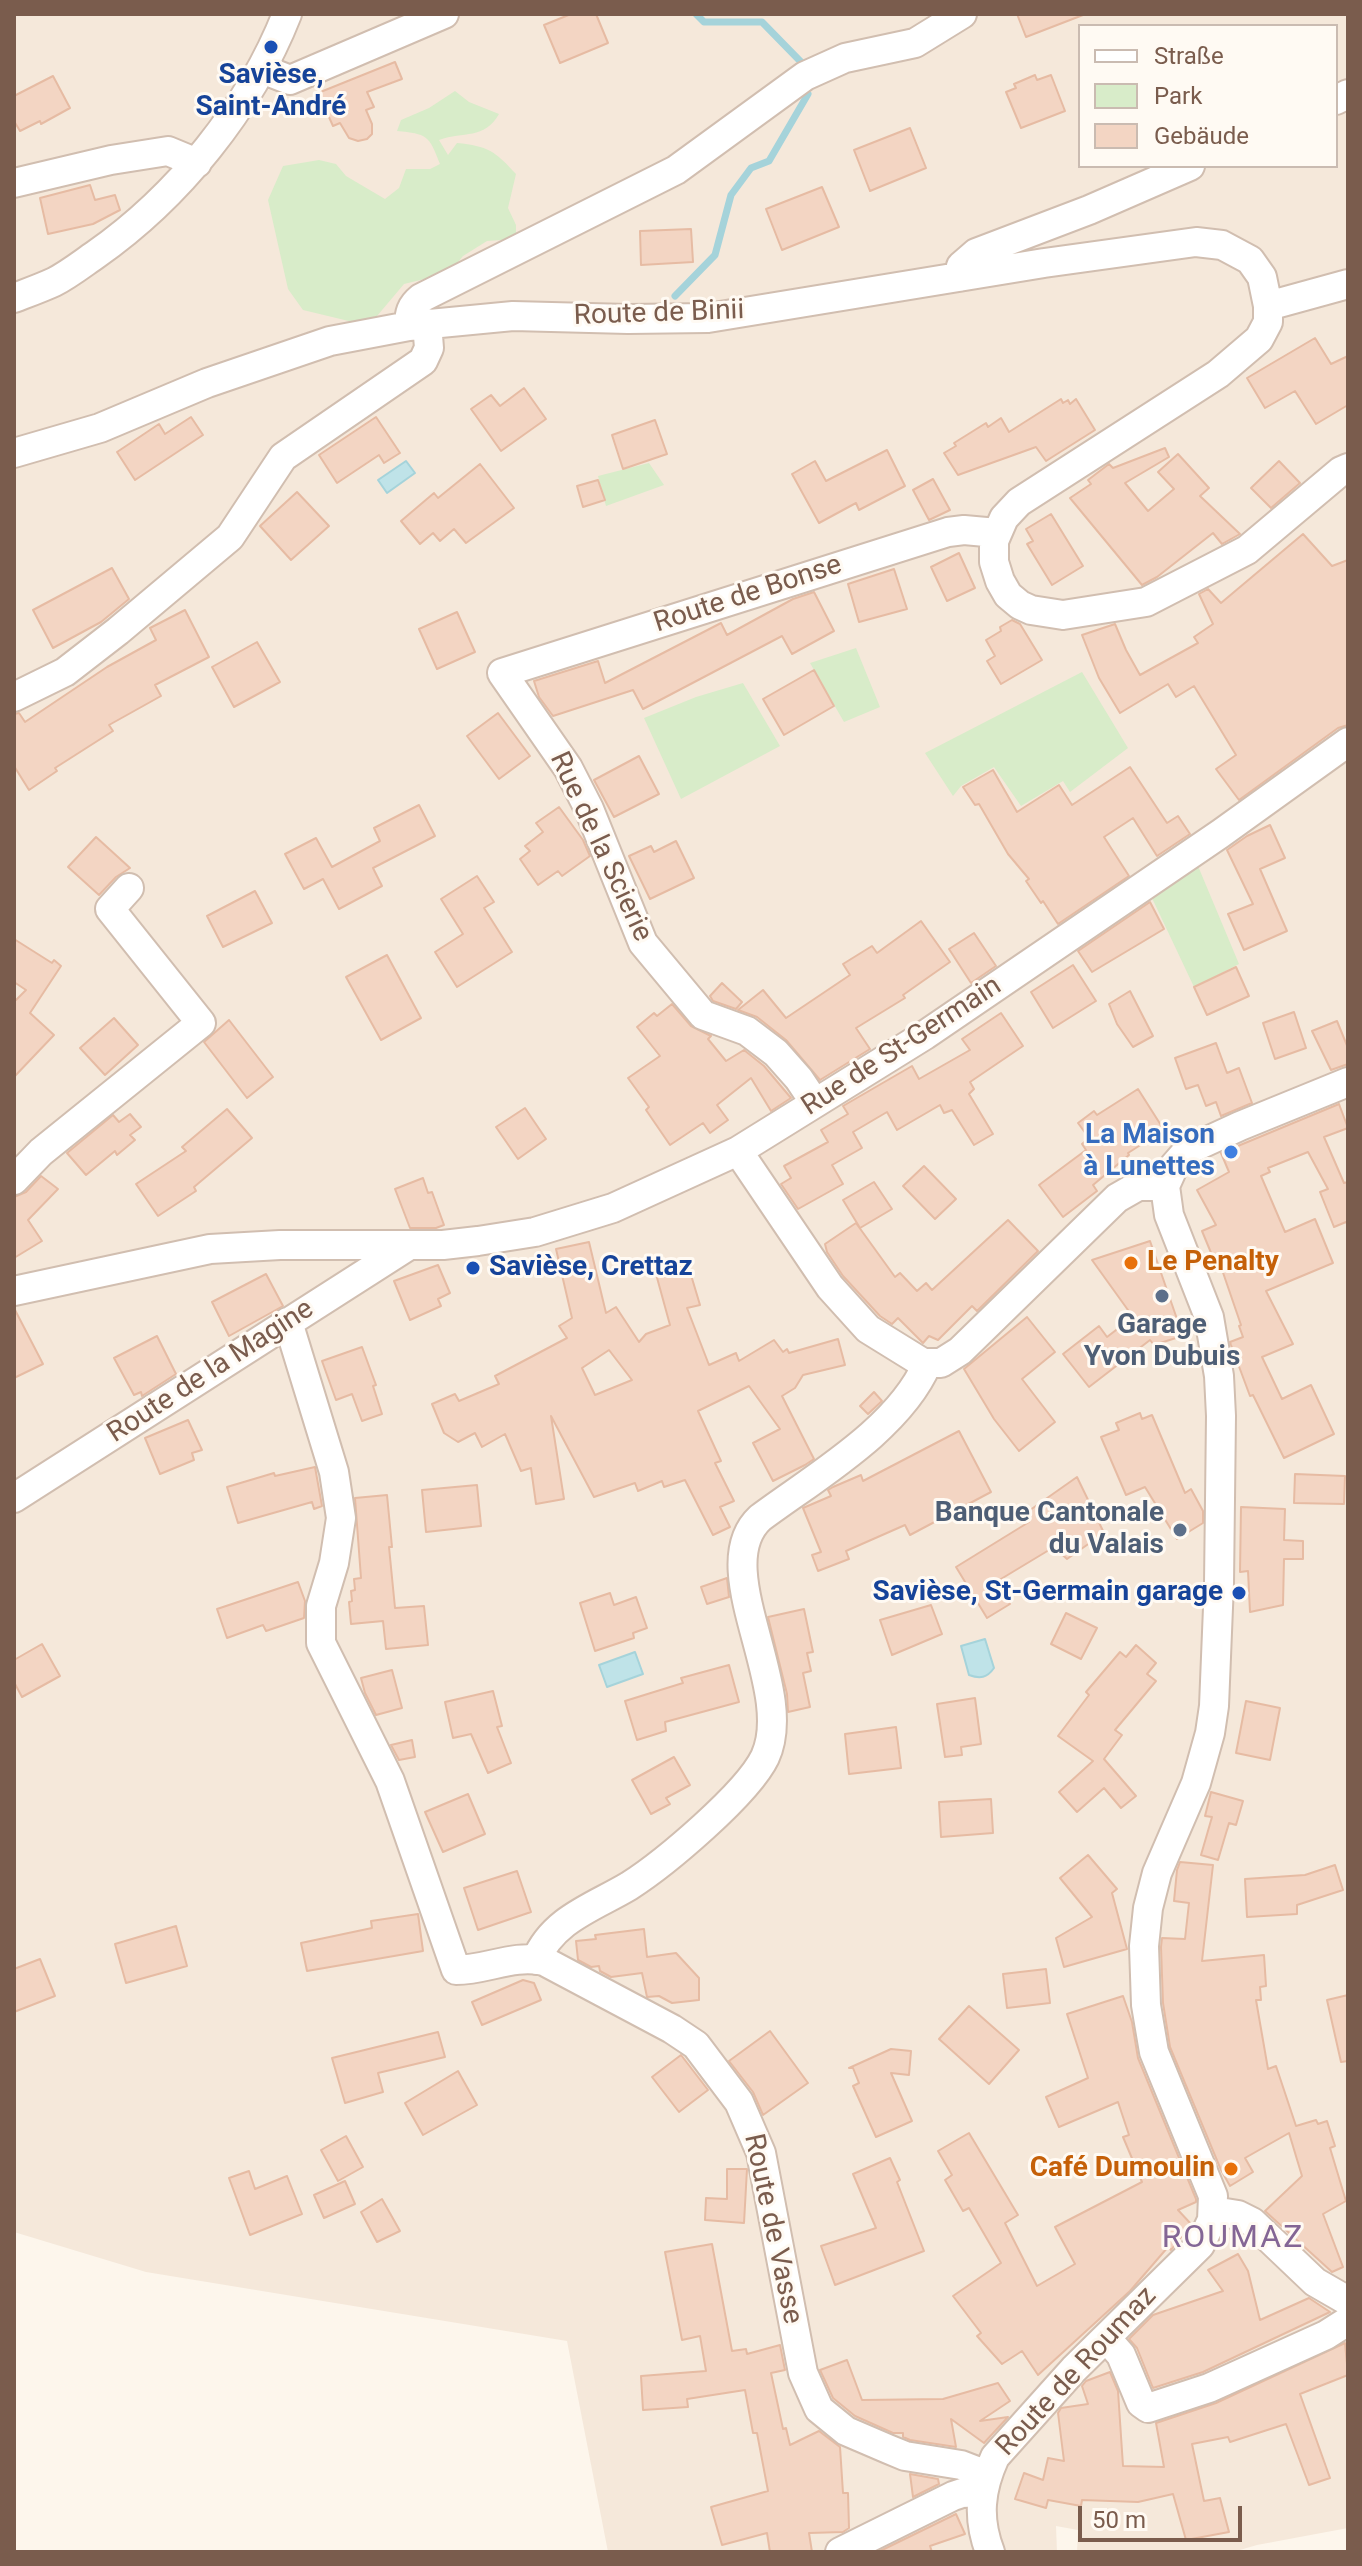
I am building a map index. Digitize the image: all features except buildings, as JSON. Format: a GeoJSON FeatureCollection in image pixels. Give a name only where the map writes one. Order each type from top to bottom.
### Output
{"type":"FeatureCollection","features":[{"type":"Feature","properties":{"kind":"street"},"geometry":{"type":"LineString","coordinates":[[14,298],[56,281],[119,238],[175,189],[197,163],[262,69],[287,14]]}},
{"type":"Feature","properties":{"kind":"street"},"geometry":{"type":"LineString","coordinates":[[262,69],[290,80],[444,14]]}},
{"type":"Feature","properties":{"kind":"street"},"geometry":{"type":"LineString","coordinates":[[14,697],[50,681],[86,657],[230,537],[283,457],[423,361],[429,348],[418,324],[409,315],[413,305],[421,298],[676,170],[805,76],[845,58],[915,43],[962,14]]}},
{"type":"Feature","properties":{"kind":"street"},"geometry":{"type":"LineString","coordinates":[[14,183],[111,160],[168,151],[197,163]]}},
{"type":"Feature","properties":{"kind":"street"},"geometry":{"type":"LineString","coordinates":[[959,277],[961,266],[976,253],[1089,210],[1185,168]]}},
{"type":"Feature","properties":{"kind":"street","name":"Route de Binii"},"geometry":{"type":"LineString","coordinates":[[14,453],[100,428],[207,383],[330,341],[418,324],[513,316],[708,318],[1182,244],[1212,244],[1234,250],[1257,267],[1268,314]]}},
{"type":"Feature","properties":{"kind":"street"},"geometry":{"type":"LineString","coordinates":[[1348,284],[1268,314],[1259,339],[1218,374],[1019,502],[1004,518],[997,533],[994,562],[1008,595],[1031,610],[1063,615],[1146,602],[1247,550],[1348,468]]}},
{"type":"Feature","properties":{"kind":"street","name":"Route de Bonse"},"geometry":{"type":"LineString","coordinates":[[502,673],[948,532],[997,533]]}},
{"type":"Feature","properties":{"kind":"street","name":"Rue de la Scierie"},"geometry":{"type":"LineString","coordinates":[[502,673],[568,768],[589,809],[643,943],[703,1015],[747,1031],[776,1053],[815,1103]]}},
{"type":"Feature","properties":{"kind":"street","name":"Rue de St-Germain"},"geometry":{"type":"LineString","coordinates":[[14,1291],[210,1249],[280,1245],[409,1246],[478,1241],[535,1232],[613,1208],[738,1151],[958,1013],[1220,834],[1348,742]]}},
{"type":"Feature","properties":{"kind":"street"},"geometry":{"type":"LineString","coordinates":[[14,1180],[41,1152],[201,1023],[110,909],[129,888]]}},
{"type":"Feature","properties":{"kind":"street"},"geometry":{"type":"LineString","coordinates":[[1348,1082],[1188,1150],[1174,1166],[1165,1186],[1169,1215],[1209,1317],[1219,1376],[1221,1535],[1212,1719],[1196,1783],[1157,1873],[1148,1908],[1144,1946],[1146,2005],[1152,2042],[1169,2094],[1207,2179],[1213,2211],[1238,2215],[1252,2222],[1315,2282],[1348,2301]]}},
{"type":"Feature","properties":{"kind":"street"},"geometry":{"type":"LineString","coordinates":[[738,1151],[845,1307],[882,1340],[927,1364],[941,1363],[960,1351],[1117,1198],[1138,1186],[1165,1186]]}},
{"type":"Feature","properties":{"kind":"street","name":"Route de la Magine"},"geometry":{"type":"LineString","coordinates":[[14,1498],[409,1246]]}},
{"type":"Feature","properties":{"kind":"street","name":"Route de Vasse"},"geometry":{"type":"LineString","coordinates":[[288,1322],[334,1472],[341,1518],[334,1563],[321,1606],[321,1643],[390,1781],[456,1970],[479,1969],[515,1958],[536,1960],[672,2029],[696,2045],[739,2102],[761,2153],[803,2373],[819,2409],[846,2431],[905,2456],[961,2465],[984,2483]]}},
{"type":"Feature","properties":{"kind":"street"},"geometry":{"type":"LineString","coordinates":[[536,1960],[542,1945],[560,1926],[629,1886],[650,1870],[726,1805],[757,1771],[771,1739],[772,1718],[741,1569],[744,1540],[760,1518],[883,1425],[927,1364]]}},
{"type":"Feature","properties":{"kind":"street","name":"Route de Roumaz"},"geometry":{"type":"LineString","coordinates":[[984,2483],[995,2457],[1006,2443],[1074,2369],[1200,2245],[1213,2211]]}},
{"type":"Feature","properties":{"kind":"street"},"geometry":{"type":"LineString","coordinates":[[1107,2339],[1121,2355],[1141,2403],[1148,2408],[1209,2388],[1326,2335],[1348,2321]]}},
{"type":"Feature","properties":{"kind":"street"},"geometry":{"type":"LineString","coordinates":[[840,2552],[984,2483],[982,2526],[990,2552]]}},
{"type":"Feature","properties":{"kind":"shaded area"},"geometry":{"type":"Polygon","coordinates":[[[14,14],[1348,14],[1348,2528],[1233,2552],[1077,2552],[1078,2530],[1056,2526],[1057,2552],[608,2552],[567,2341],[146,2272],[14,2232],[14,14]]]}},
{"type":"Feature","properties":{"kind":"green space"},"geometry":{"type":"Polygon","coordinates":[[[455,91],[469,102],[499,114],[487,128],[439,140],[448,155],[457,143],[484,148],[516,174],[508,208],[516,225],[516,239],[487,241],[463,256],[449,273],[404,284],[377,316],[357,323],[303,310],[288,289],[268,200],[283,166],[319,160],[336,164],[346,176],[385,199],[399,188],[406,169],[430,169],[440,164],[426,138],[397,131],[401,120],[429,108],[455,91]]]}},
{"type":"Feature","properties":{"kind":"green space"},"geometry":{"type":"Polygon","coordinates":[[[649,463],[664,485],[606,506],[598,476],[649,463]]]}},
{"type":"Feature","properties":{"kind":"green space"},"geometry":{"type":"Polygon","coordinates":[[[856,648],[880,707],[844,722],[810,663],[856,648]]]}},
{"type":"Feature","properties":{"kind":"green space"},"geometry":{"type":"Polygon","coordinates":[[[1082,672],[1128,748],[1070,792],[1063,781],[1021,806],[994,767],[961,786],[953,796],[925,753],[1082,672]]]}},
{"type":"Feature","properties":{"kind":"green space"},"geometry":{"type":"Polygon","coordinates":[[[743,683],[780,746],[681,799],[644,718],[696,697],[743,683]]]}},
{"type":"Feature","properties":{"kind":"green space"},"geometry":{"type":"Polygon","coordinates":[[[1198,866],[1239,964],[1194,987],[1152,898],[1198,866]]]}},
{"type":"Feature","properties":{"kind":"water"},"geometry":{"type":"Polygon","coordinates":[[[406,461],[415,473],[387,493],[378,480],[406,461]]]}},
{"type":"Feature","properties":{"kind":"water"},"geometry":{"type":"Polygon","coordinates":[[[985,1639],[994,1668],[983,1677],[969,1675],[961,1646],[985,1639]]]}},
{"type":"Feature","properties":{"kind":"water"},"geometry":{"type":"Polygon","coordinates":[[[635,1652],[643,1674],[607,1687],[599,1665],[635,1652]]]}},
{"type":"Feature","properties":{"kind":"waterway"},"geometry":{"type":"LineString","coordinates":[[696,14],[704,22],[762,22],[802,63]]}},
{"type":"Feature","properties":{"kind":"waterway"},"geometry":{"type":"LineString","coordinates":[[675,296],[715,255],[731,195],[751,168],[769,161],[808,94]]}},
{"type":"Feature","properties":{"kind":"place","name":"Savièse, Saint-André"},"geometry":{"type":"Point","coordinates":[271,47]}},
{"type":"Feature","properties":{"kind":"place","name":"La Maison à Lunettes"},"geometry":{"type":"Point","coordinates":[1231,1152]}},
{"type":"Feature","properties":{"kind":"place","name":"Le Penalty"},"geometry":{"type":"Point","coordinates":[1131,1263]}},
{"type":"Feature","properties":{"kind":"place","name":"Savièse, Crettaz"},"geometry":{"type":"Point","coordinates":[473,1268]}},
{"type":"Feature","properties":{"kind":"place","name":"Garage Yvon Dubuis"},"geometry":{"type":"Point","coordinates":[1162,1296]}},
{"type":"Feature","properties":{"kind":"place","name":"Banque Cantonale du Valais"},"geometry":{"type":"Point","coordinates":[1180,1530]}},
{"type":"Feature","properties":{"kind":"place","name":"Savièse, St-Germain garage"},"geometry":{"type":"Point","coordinates":[1239,1593]}},
{"type":"Feature","properties":{"kind":"place","name":"Café Dumoulin"},"geometry":{"type":"Point","coordinates":[1231,2169]}},
{"type":"Feature","properties":{"kind":"district","name":"ROUMAZ"},"geometry":{"type":"Point","coordinates":[1233,2239]}}]}
